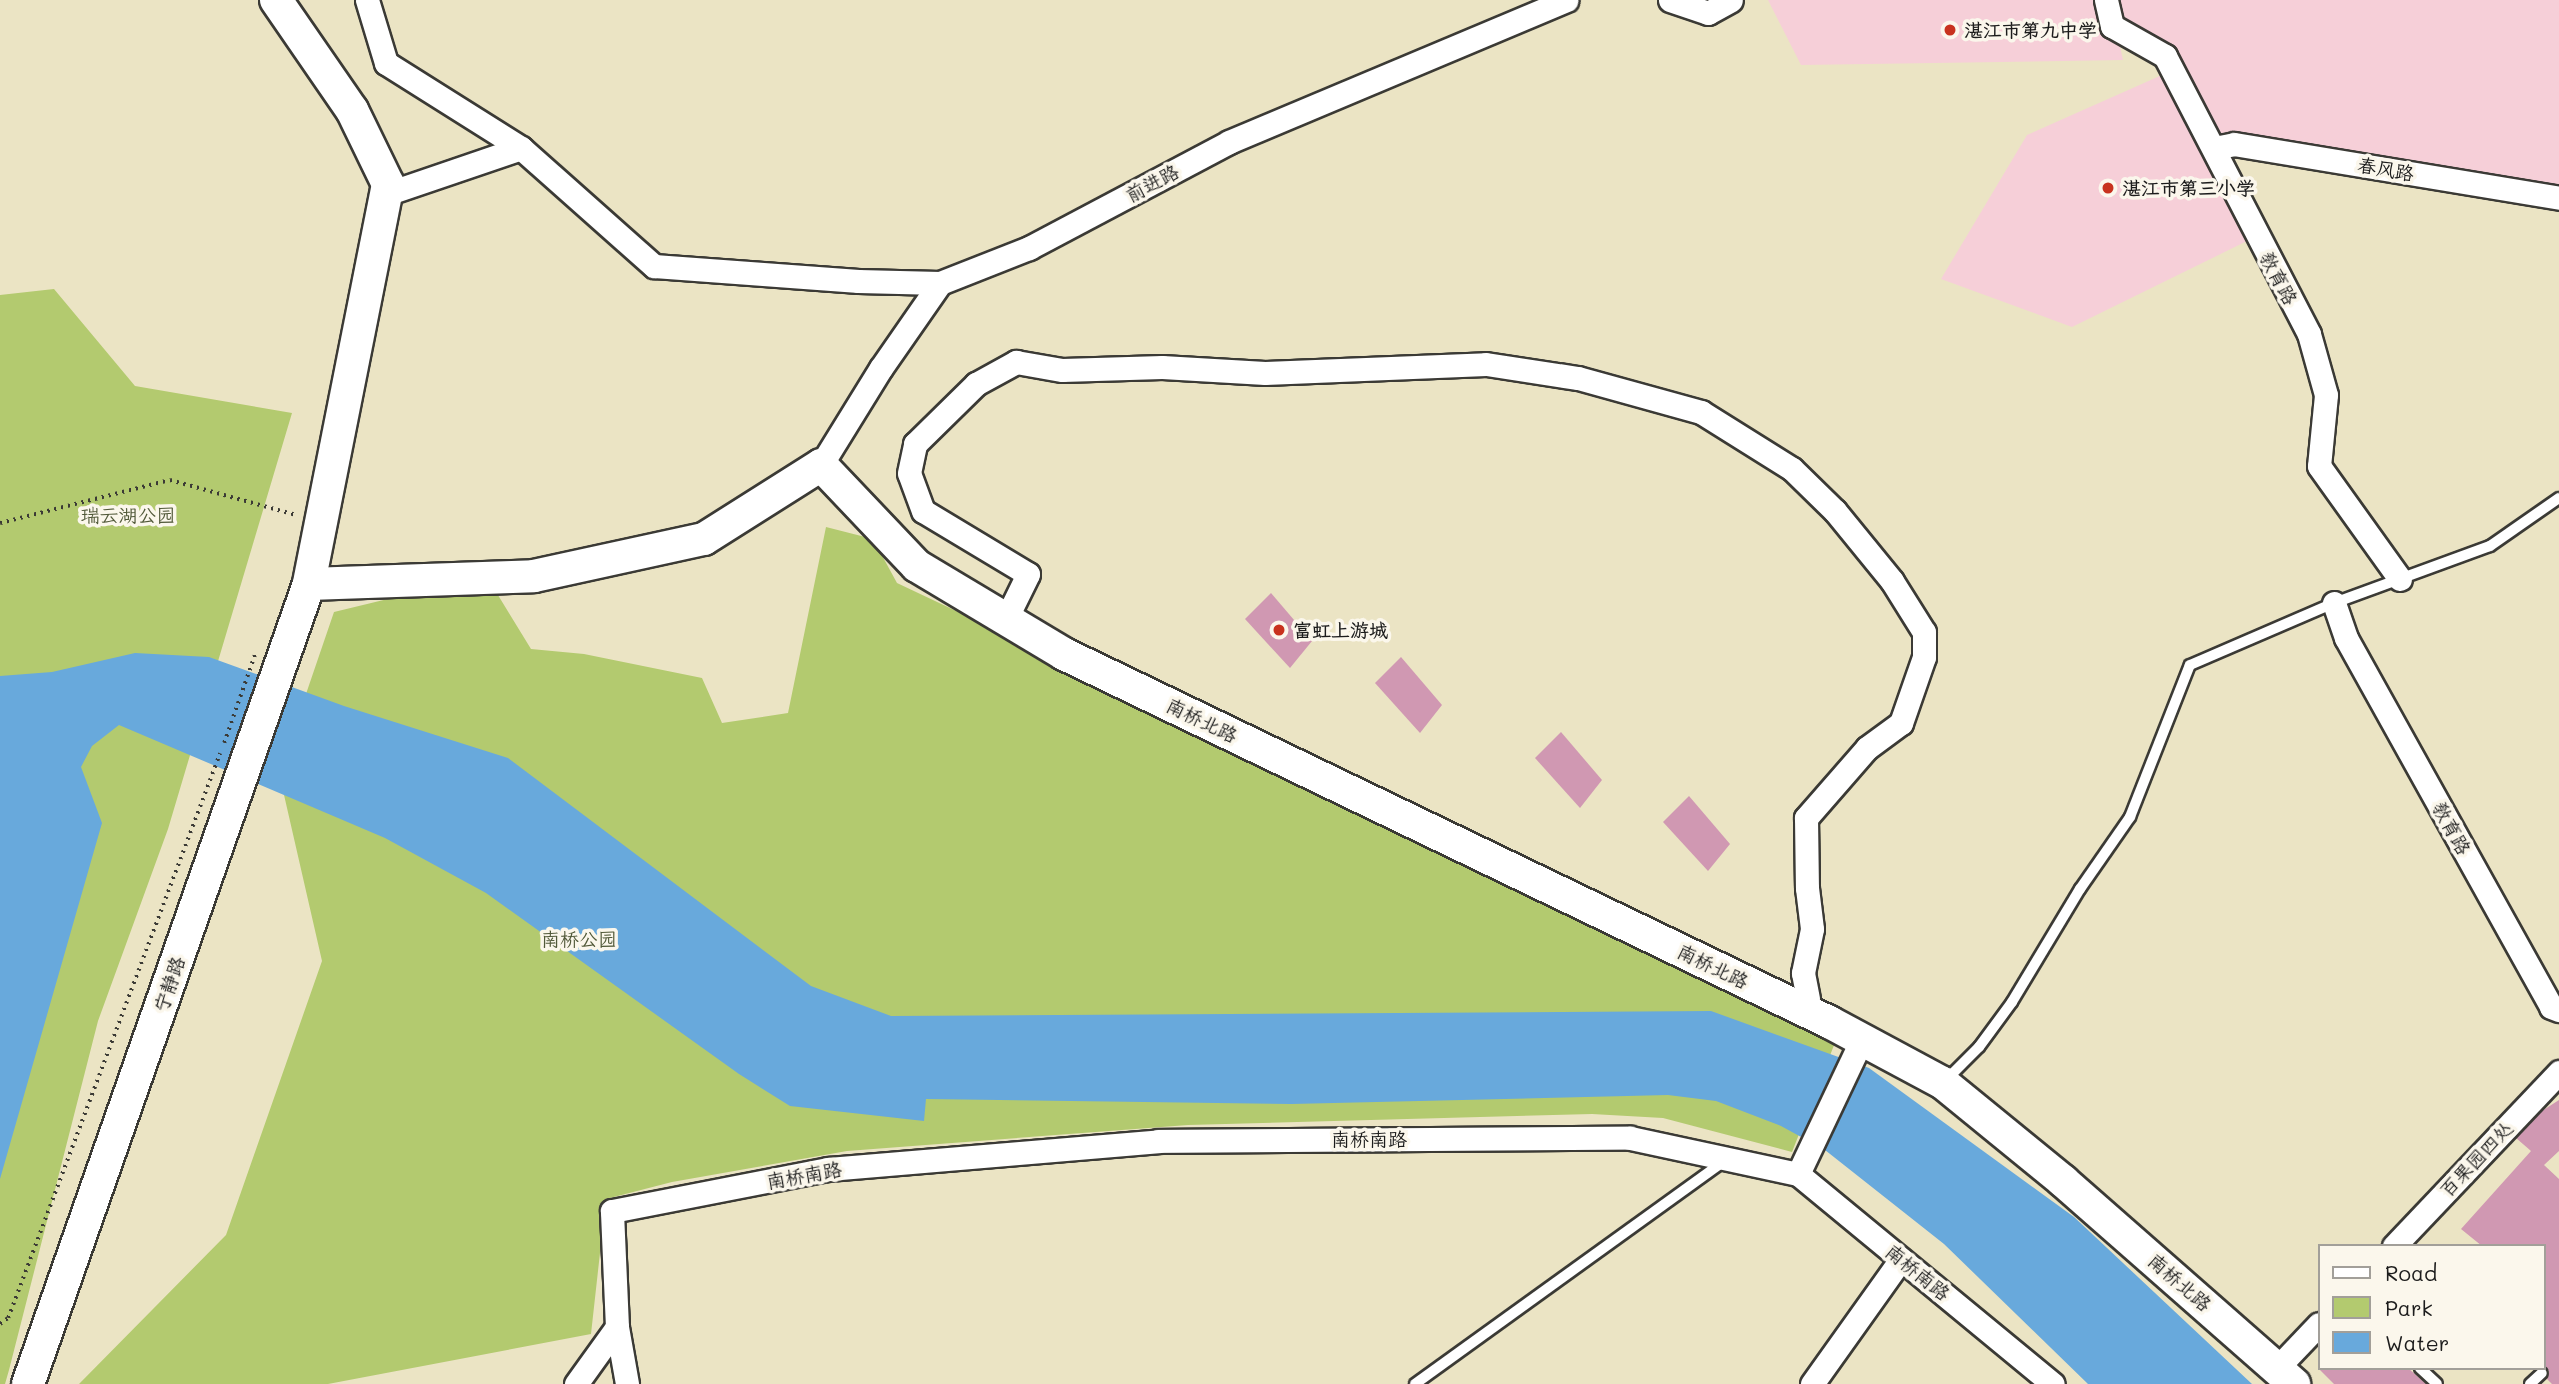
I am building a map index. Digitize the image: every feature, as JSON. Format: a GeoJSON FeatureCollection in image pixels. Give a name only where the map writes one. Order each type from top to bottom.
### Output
{"type":"FeatureCollection","features":[{"type":"Feature","properties":{"kind":"street"},"geometry":{"type":"LineString","coordinates":[[276,0],[352,110],[388,184],[386,194]]}},
{"type":"Feature","properties":{"kind":"street"},"geometry":{"type":"LineString","coordinates":[[367,0],[386,63],[521,148],[654,266],[858,281],[940,283]]}},
{"type":"Feature","properties":{"kind":"street","name":"前进路"},"geometry":{"type":"LineString","coordinates":[[940,283],[1029,248],[1229,142],[1566,0]]}},
{"type":"Feature","properties":{"kind":"street"},"geometry":{"type":"LineString","coordinates":[[1670,0],[1708,13],[1731,0]]}},
{"type":"Feature","properties":{"kind":"street","name":"教育路"},"geometry":{"type":"LineString","coordinates":[[2106,0],[2112,26],[2165,56],[2309,334],[2326,395],[2319,466],[2400,579]]}},
{"type":"Feature","properties":{"kind":"street","name":"春风路"},"geometry":{"type":"LineString","coordinates":[[2214,148],[2234,144],[2246,145],[2559,198]]}},
{"type":"Feature","properties":{"kind":"street"},"geometry":{"type":"LineString","coordinates":[[386,194],[521,148]]}},
{"type":"Feature","properties":{"kind":"street","name":"宁静路"},"geometry":{"type":"LineString","coordinates":[[29,1384],[257,690],[309,584],[386,194]]}},
{"type":"Feature","properties":{"kind":"street"},"geometry":{"type":"LineString","coordinates":[[309,584],[534,576],[704,539],[821,465],[881,368],[940,283]]}},
{"type":"Feature","properties":{"kind":"street"},"geometry":{"type":"LineString","coordinates":[[1006,619],[1028,574],[923,511],[909,473],[915,444],[976,384],[1016,362],[1062,370],[1162,368],[1265,373],[1486,364],[1578,379],[1701,412],[1792,469],[1835,511],[1892,581],[1924,632],[1924,657],[1901,723],[1867,748],[1806,818],[1807,888],[1812,929],[1803,973],[1808,999]]}},
{"type":"Feature","properties":{"kind":"street","name":"南桥北路"},"geometry":{"type":"LineString","coordinates":[[821,465],[917,566],[1064,654],[1829,1022],[1943,1083],[2063,1181],[2286,1376]]}},
{"type":"Feature","properties":{"kind":"street","name":"教育路"},"geometry":{"type":"LineString","coordinates":[[2333,603],[2346,638],[2551,1007],[2559,1010]]}},
{"type":"Feature","properties":{"kind":"street"},"geometry":{"type":"LineString","coordinates":[[1798,1174],[1862,1039]]}},
{"type":"Feature","properties":{"kind":"street","name":"百果园四处"},"geometry":{"type":"LineString","coordinates":[[2396,1244],[2559,1072]]}},
{"type":"Feature","properties":{"kind":"street","name":"南桥南路"},"geometry":{"type":"LineString","coordinates":[[617,1327],[612,1211],[828,1169],[1158,1141],[1630,1138],[1729,1157],[1798,1174],[2053,1384]]}},
{"type":"Feature","properties":{"kind":"street"},"geometry":{"type":"LineString","coordinates":[[1812,1384],[1901,1259]]}},
{"type":"Feature","properties":{"kind":"street"},"geometry":{"type":"LineString","coordinates":[[2286,1376],[2318,1326]]}},
{"type":"Feature","properties":{"kind":"street"},"geometry":{"type":"LineString","coordinates":[[576,1384],[617,1327]]}},
{"type":"Feature","properties":{"kind":"street"},"geometry":{"type":"LineString","coordinates":[[617,1327],[627,1384]]}},
{"type":"Feature","properties":{"kind":"lane"},"geometry":{"type":"LineString","coordinates":[[1943,1083],[1979,1047],[2012,1002],[2080,889],[2130,817],[2190,665],[2333,603],[2490,546],[2559,498]]}},
{"type":"Feature","properties":{"kind":"lane"},"geometry":{"type":"LineString","coordinates":[[1808,999],[1829,1022]]}},
{"type":"Feature","properties":{"kind":"lane"},"geometry":{"type":"LineString","coordinates":[[1415,1384],[1729,1157]]}},
{"type":"Feature","properties":{"kind":"lane"},"geometry":{"type":"LineString","coordinates":[[2422,1370],[2437,1384]]}},
{"type":"Feature","properties":{"kind":"lane"},"geometry":{"type":"LineString","coordinates":[[2530,1384],[2542,1373]]}},
{"type":"Feature","properties":{"kind":"path"},"geometry":{"type":"LineString","coordinates":[[0,523],[170,481],[307,518]]}},
{"type":"Feature","properties":{"kind":"path"},"geometry":{"type":"LineString","coordinates":[[0,1324],[8,1318],[234,757],[257,690],[259,645]]}},
{"type":"Feature","properties":{"kind":"shaded area"},"geometry":{"type":"Polygon","coordinates":[[[1768,0],[2559,0],[2559,198],[2214,148],[2165,56],[2116,29],[2123,60],[1801,65],[1768,0]]]}},
{"type":"Feature","properties":{"kind":"shaded area","name":"湛江市第三小学"},"geometry":{"type":"Polygon","coordinates":[[[2162,75],[2247,241],[2072,327],[1941,279],[2027,135],[2162,75]]]}},
{"type":"Feature","properties":{"kind":"green space","name":"瑞云湖公园"},"geometry":{"type":"Polygon","coordinates":[[[54,289],[135,386],[292,413],[168,829],[98,1021],[9,1370],[5,1384],[0,1384],[0,295],[54,289]]]}},
{"type":"Feature","properties":{"kind":"green space","name":"南桥公园"},"geometry":{"type":"Polygon","coordinates":[[[826,527],[873,539],[897,583],[1840,1030],[1792,1152],[1663,1118],[1592,1114],[1188,1125],[847,1151],[672,1182],[606,1199],[591,1334],[328,1384],[79,1384],[226,1235],[322,961],[279,773],[334,612],[396,597],[490,582],[531,649],[584,654],[702,678],[722,723],[788,713],[826,527]]]}},
{"type":"Feature","properties":{"kind":"water"},"geometry":{"type":"Polygon","coordinates":[[[135,653],[209,657],[344,706],[508,758],[811,986],[891,1016],[1711,1011],[1869,1068],[2074,1217],[2252,1384],[2088,1384],[1944,1244],[1825,1150],[1781,1126],[1716,1101],[1668,1095],[1291,1104],[926,1099],[924,1121],[790,1106],[739,1074],[486,893],[385,838],[119,725],[92,746],[81,767],[102,823],[0,1179],[0,676],[52,672],[135,653]]]}},
{"type":"Feature","properties":{"kind":"building","name":"富虹上游城"},"geometry":{"type":"Polygon","coordinates":[[[1271,593],[1312,641],[1290,668],[1245,619],[1271,593]]]}},
{"type":"Feature","properties":{"kind":"building","name":"富虹上游城"},"geometry":{"type":"Polygon","coordinates":[[[1401,657],[1442,705],[1420,733],[1375,683],[1401,657]]]}},
{"type":"Feature","properties":{"kind":"building"},"geometry":{"type":"Polygon","coordinates":[[[1561,732],[1602,780],[1580,808],[1535,758],[1561,732]]]}},
{"type":"Feature","properties":{"kind":"building"},"geometry":{"type":"Polygon","coordinates":[[[1689,796],[1730,844],[1708,871],[1663,822],[1689,796]]]}},
{"type":"Feature","properties":{"kind":"building"},"geometry":{"type":"Polygon","coordinates":[[[2559,1100],[2559,1151],[2544,1165],[2559,1179],[2559,1384],[2552,1384],[2547,1379],[2549,1371],[2545,1367],[2545,1244],[2480,1244],[2461,1229],[2531,1151],[2516,1138],[2539,1113],[2559,1100]]]}},
{"type":"Feature","properties":{"kind":"building"},"geometry":{"type":"Polygon","coordinates":[[[2320,1370],[2410,1370],[2426,1384],[2334,1384],[2320,1370]]]}},
{"type":"Feature","properties":{"kind":"place","name":"湛江市第九中学"},"geometry":{"type":"Point","coordinates":[1950,30]}},
{"type":"Feature","properties":{"kind":"place","name":"湛江市第三小学"},"geometry":{"type":"Point","coordinates":[2108,188]}},
{"type":"Feature","properties":{"kind":"place","name":"富虹上游城"},"geometry":{"type":"Point","coordinates":[1279,630]}}]}
